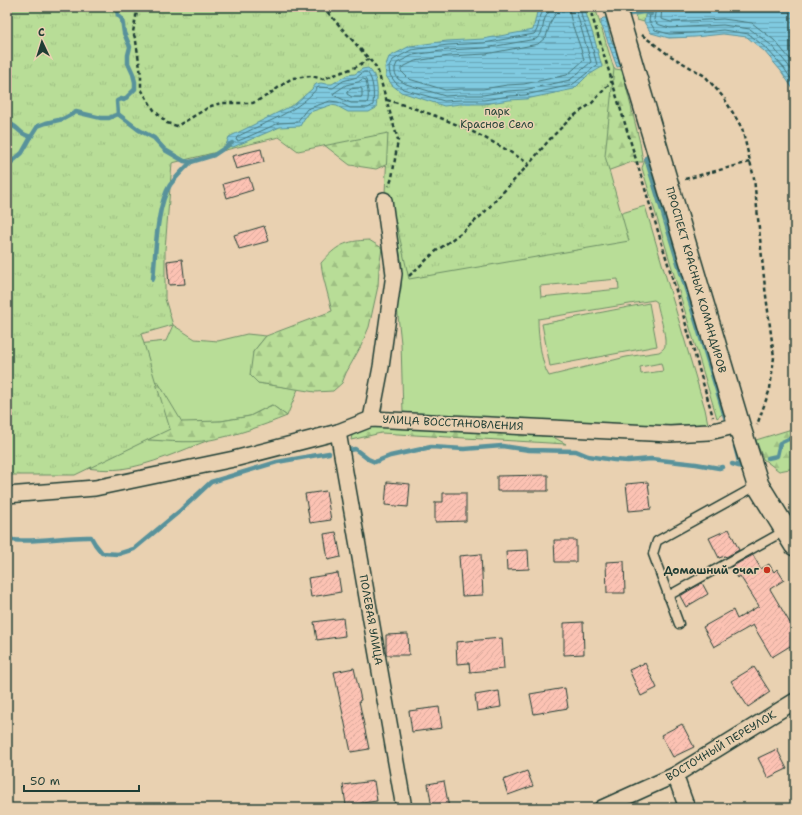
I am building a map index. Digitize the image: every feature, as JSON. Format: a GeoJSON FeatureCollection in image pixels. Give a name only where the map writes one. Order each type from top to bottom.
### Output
{"type":"FeatureCollection","features":[{"type":"Feature","properties":{"kind":"street","name":"ПРОСПЕКТ КРАСНЫХ КОМАНДИРОВ"},"geometry":{"type":"LineString","coordinates":[[615,7],[748,425],[758,485],[790,538]]}},
{"type":"Feature","properties":{"kind":"street"},"geometry":{"type":"LineString","coordinates":[[371,419],[381,367],[394,274],[394,261],[384,200]]}},
{"type":"Feature","properties":{"kind":"street","name":"УЛИЦА ВОССТАНОВЛЕНИЯ"},"geometry":{"type":"LineString","coordinates":[[7,495],[95,488],[234,459],[338,432],[371,419],[670,434],[709,432],[748,425]]}},
{"type":"Feature","properties":{"kind":"street","name":"ПОЛЕВАЯ УЛИЦА"},"geometry":{"type":"LineString","coordinates":[[338,432],[404,808]]}},
{"type":"Feature","properties":{"kind":"street","name":"ВОСТОЧНЫЙ ПЕРЕУЛОК"},"geometry":{"type":"LineString","coordinates":[[602,808],[675,775],[795,701]]}},
{"type":"Feature","properties":{"kind":"street"},"geometry":{"type":"LineString","coordinates":[[675,775],[687,808]]}},
{"type":"Feature","properties":{"kind":"lane"},"geometry":{"type":"LineString","coordinates":[[679,624],[653,554],[657,541],[758,485]]}},
{"type":"Feature","properties":{"kind":"lane"},"geometry":{"type":"LineString","coordinates":[[668,596],[790,538]]}},
{"type":"Feature","properties":{"kind":"path"},"geometry":{"type":"LineString","coordinates":[[138,7],[133,32],[136,41],[141,75],[140,89],[154,110],[167,123],[178,126],[210,106],[221,103],[253,103],[268,95],[292,78],[311,76],[323,79],[356,67],[369,59]]}},
{"type":"Feature","properties":{"kind":"path"},"geometry":{"type":"LineString","coordinates":[[323,7],[377,68],[398,140],[392,178],[384,200]]}},
{"type":"Feature","properties":{"kind":"path"},"geometry":{"type":"LineString","coordinates":[[591,7],[592,16],[714,418]]}},
{"type":"Feature","properties":{"kind":"path"},"geometry":{"type":"LineString","coordinates":[[643,36],[705,76],[724,98],[742,128],[754,178],[765,288],[774,357],[770,389],[748,425]]}},
{"type":"Feature","properties":{"kind":"path"},"geometry":{"type":"LineString","coordinates":[[393,289],[435,252],[482,215],[550,139],[571,118],[592,103],[612,81]]}},
{"type":"Feature","properties":{"kind":"path"},"geometry":{"type":"LineString","coordinates":[[386,100],[442,118],[509,150],[529,164]]}},
{"type":"Feature","properties":{"kind":"path"},"geometry":{"type":"LineString","coordinates":[[680,180],[750,162]]}},
{"type":"Feature","properties":{"kind":"path"},"geometry":{"type":"LineString","coordinates":[[647,196],[652,194]]}},
{"type":"Feature","properties":{"kind":"green space","name":"парк Красное Село"},"geometry":{"type":"Polygon","coordinates":[[[7,7],[595,7],[614,69],[605,156],[629,241],[409,279],[397,226],[385,193],[388,133],[298,151],[279,137],[172,163],[165,249],[165,299],[173,325],[141,334],[170,429],[75,475],[7,475],[7,7]]]}},
{"type":"Feature","properties":{"kind":"green space"},"geometry":{"type":"Polygon","coordinates":[[[631,7],[647,7],[644,22],[637,20],[631,7]]]}},
{"type":"Feature","properties":{"kind":"green space"},"geometry":{"type":"Polygon","coordinates":[[[602,67],[622,70],[640,143],[643,162],[632,162],[607,171],[526,99],[602,67]]]}},
{"type":"Feature","properties":{"kind":"green space"},"geometry":{"type":"Polygon","coordinates":[[[376,113],[402,158],[376,169],[350,165],[319,141],[376,113]]]}},
{"type":"Feature","properties":{"kind":"green space"},"geometry":{"type":"Polygon","coordinates":[[[647,154],[725,412],[717,418],[642,168],[647,154]]]}},
{"type":"Feature","properties":{"kind":"green space"},"geometry":{"type":"Polygon","coordinates":[[[645,206],[705,409],[708,424],[655,426],[403,413],[401,343],[397,306],[401,288],[402,265],[396,239],[392,207],[612,216],[645,206]],[[618,279],[540,286],[541,297],[619,289],[618,279]],[[654,300],[538,319],[539,340],[542,357],[549,376],[626,357],[659,352],[665,346],[657,302],[654,300]],[[661,363],[640,367],[641,374],[663,371],[661,363]]]}},
{"type":"Feature","properties":{"kind":"green space"},"geometry":{"type":"Polygon","coordinates":[[[369,240],[382,248],[378,286],[369,327],[342,383],[333,391],[315,392],[258,383],[250,375],[253,352],[266,336],[332,311],[321,263],[342,245],[354,241],[369,240]]]}},
{"type":"Feature","properties":{"kind":"green space"},"geometry":{"type":"Polygon","coordinates":[[[649,303],[657,346],[550,366],[542,324],[649,303]]]}},
{"type":"Feature","properties":{"kind":"green space"},"geometry":{"type":"Polygon","coordinates":[[[173,325],[195,339],[218,341],[247,334],[266,336],[253,352],[258,383],[298,389],[287,416],[272,405],[250,416],[221,421],[182,423],[134,439],[175,441],[209,440],[165,457],[121,469],[108,470],[68,465],[63,352],[166,341],[173,325]]]}},
{"type":"Feature","properties":{"kind":"green space"},"geometry":{"type":"Polygon","coordinates":[[[129,378],[158,382],[182,422],[221,421],[250,416],[272,405],[287,416],[230,436],[210,440],[182,442],[134,439],[129,378]]]}},
{"type":"Feature","properties":{"kind":"green space"},"geometry":{"type":"Polygon","coordinates":[[[370,425],[544,432],[566,444],[381,433],[351,440],[352,435],[370,425]]]}},
{"type":"Feature","properties":{"kind":"green space"},"geometry":{"type":"Polygon","coordinates":[[[795,428],[795,468],[779,471],[763,459],[756,440],[795,428]]]}},
{"type":"Feature","properties":{"kind":"water"},"geometry":{"type":"Polygon","coordinates":[[[543,7],[584,7],[602,67],[587,76],[574,89],[526,99],[484,104],[444,106],[401,92],[392,85],[386,76],[385,67],[389,57],[410,46],[447,41],[483,39],[533,30],[537,12],[543,7]]]}},
{"type":"Feature","properties":{"kind":"water"},"geometry":{"type":"Polygon","coordinates":[[[647,7],[795,7],[795,92],[781,71],[764,51],[747,37],[723,34],[669,38],[651,33],[644,22],[647,7]]]}},
{"type":"Feature","properties":{"kind":"water"},"geometry":{"type":"Polygon","coordinates":[[[606,18],[610,37],[622,66],[617,67],[601,25],[601,20],[606,18]]]}},
{"type":"Feature","properties":{"kind":"water"},"geometry":{"type":"Polygon","coordinates":[[[368,68],[374,76],[377,86],[376,108],[369,112],[348,112],[337,106],[331,105],[310,112],[300,126],[280,127],[233,147],[226,145],[229,137],[295,104],[316,84],[332,84],[347,75],[355,74],[362,69],[368,68]]]}},
{"type":"Feature","properties":{"kind":"building"},"geometry":{"type":"Polygon","coordinates":[[[261,149],[264,162],[236,169],[232,156],[261,149]]]}},
{"type":"Feature","properties":{"kind":"building"},"geometry":{"type":"Polygon","coordinates":[[[249,177],[253,190],[227,198],[223,184],[249,177]]]}},
{"type":"Feature","properties":{"kind":"building"},"geometry":{"type":"Polygon","coordinates":[[[264,226],[269,241],[239,249],[234,235],[264,226]]]}},
{"type":"Feature","properties":{"kind":"building"},"geometry":{"type":"Polygon","coordinates":[[[182,259],[185,284],[169,285],[167,261],[182,259]]]}},
{"type":"Feature","properties":{"kind":"building"},"geometry":{"type":"Polygon","coordinates":[[[548,475],[548,491],[497,491],[497,476],[548,475]]]}},
{"type":"Feature","properties":{"kind":"building"},"geometry":{"type":"Polygon","coordinates":[[[387,482],[410,484],[408,507],[385,505],[387,482]]]}},
{"type":"Feature","properties":{"kind":"building"},"geometry":{"type":"Polygon","coordinates":[[[648,482],[651,509],[629,511],[626,484],[648,482]]]}},
{"type":"Feature","properties":{"kind":"building"},"geometry":{"type":"Polygon","coordinates":[[[326,491],[331,520],[310,523],[305,494],[326,491]]]}},
{"type":"Feature","properties":{"kind":"building"},"geometry":{"type":"Polygon","coordinates":[[[443,493],[466,493],[466,521],[435,522],[435,502],[443,502],[443,493]]]}},
{"type":"Feature","properties":{"kind":"building"},"geometry":{"type":"Polygon","coordinates":[[[729,529],[739,550],[726,557],[719,558],[709,538],[729,529]]]}},
{"type":"Feature","properties":{"kind":"building"},"geometry":{"type":"Polygon","coordinates":[[[336,532],[341,557],[328,560],[324,534],[336,532]]]}},
{"type":"Feature","properties":{"kind":"building"},"geometry":{"type":"Polygon","coordinates":[[[554,540],[576,540],[576,562],[555,562],[554,540]]]}},
{"type":"Feature","properties":{"kind":"building"},"geometry":{"type":"Polygon","coordinates":[[[528,550],[529,569],[507,570],[506,551],[528,550]]]}},
{"type":"Feature","properties":{"kind":"building"},"geometry":{"type":"Polygon","coordinates":[[[481,554],[483,595],[462,596],[459,556],[481,554]]]}},
{"type":"Feature","properties":{"kind":"building"},"geometry":{"type":"Polygon","coordinates":[[[753,555],[761,569],[769,564],[774,572],[777,569],[784,580],[770,589],[790,623],[795,620],[795,643],[772,657],[753,625],[714,647],[703,627],[733,610],[737,619],[759,606],[740,576],[737,578],[731,567],[753,555]]]}},
{"type":"Feature","properties":{"kind":"building"},"geometry":{"type":"Polygon","coordinates":[[[624,561],[625,593],[607,593],[606,562],[624,561]]]}},
{"type":"Feature","properties":{"kind":"building"},"geometry":{"type":"Polygon","coordinates":[[[338,573],[341,592],[311,597],[308,578],[338,573]]]}},
{"type":"Feature","properties":{"kind":"building"},"geometry":{"type":"Polygon","coordinates":[[[702,583],[708,594],[686,607],[680,596],[702,583]]]}},
{"type":"Feature","properties":{"kind":"building"},"geometry":{"type":"Polygon","coordinates":[[[343,618],[345,636],[317,640],[314,622],[343,618]]]}},
{"type":"Feature","properties":{"kind":"building"},"geometry":{"type":"Polygon","coordinates":[[[583,622],[584,654],[564,655],[564,623],[583,622]]]}},
{"type":"Feature","properties":{"kind":"building"},"geometry":{"type":"Polygon","coordinates":[[[408,634],[409,655],[386,655],[386,635],[408,634]]]}},
{"type":"Feature","properties":{"kind":"building"},"geometry":{"type":"Polygon","coordinates":[[[502,638],[504,669],[470,672],[469,663],[457,664],[456,642],[502,638]]]}},
{"type":"Feature","properties":{"kind":"building"},"geometry":{"type":"Polygon","coordinates":[[[645,663],[657,688],[641,696],[629,670],[645,663]]]}},
{"type":"Feature","properties":{"kind":"building"},"geometry":{"type":"Polygon","coordinates":[[[754,667],[770,692],[748,707],[731,681],[754,667]]]}},
{"type":"Feature","properties":{"kind":"building"},"geometry":{"type":"Polygon","coordinates":[[[354,668],[369,749],[351,752],[334,672],[354,668]]]}},
{"type":"Feature","properties":{"kind":"building"},"geometry":{"type":"Polygon","coordinates":[[[565,688],[568,708],[534,714],[530,694],[565,688]]]}},
{"type":"Feature","properties":{"kind":"building"},"geometry":{"type":"Polygon","coordinates":[[[499,691],[501,707],[477,711],[475,695],[499,691]]]}},
{"type":"Feature","properties":{"kind":"building"},"geometry":{"type":"Polygon","coordinates":[[[439,707],[442,728],[412,732],[409,711],[439,707]]]}},
{"type":"Feature","properties":{"kind":"building"},"geometry":{"type":"Polygon","coordinates":[[[682,724],[694,747],[673,757],[661,735],[682,724]]]}},
{"type":"Feature","properties":{"kind":"building"},"geometry":{"type":"Polygon","coordinates":[[[777,749],[787,769],[768,778],[758,758],[777,749]]]}},
{"type":"Feature","properties":{"kind":"building"},"geometry":{"type":"Polygon","coordinates":[[[527,771],[533,786],[508,795],[503,780],[527,771]]]}},
{"type":"Feature","properties":{"kind":"building"},"geometry":{"type":"Polygon","coordinates":[[[374,781],[377,801],[346,805],[343,785],[374,781]]]}},
{"type":"Feature","properties":{"kind":"building"},"geometry":{"type":"Polygon","coordinates":[[[444,781],[449,808],[432,808],[428,784],[444,781]]]}},
{"type":"Feature","properties":{"kind":"waterway"},"geometry":{"type":"LineString","coordinates":[[116,7],[118,15],[122,19],[124,33],[130,47],[128,63],[135,82],[135,89],[124,100],[121,99],[117,101],[118,114],[139,130],[154,138],[165,150],[184,161],[191,162],[214,155],[232,143]]}},
{"type":"Feature","properties":{"kind":"waterway"},"geometry":{"type":"LineString","coordinates":[[631,14],[644,12],[651,14]]}},
{"type":"Feature","properties":{"kind":"waterway"},"geometry":{"type":"LineString","coordinates":[[7,166],[22,153],[38,126],[63,119],[76,112],[101,118],[109,118],[118,114]]}},
{"type":"Feature","properties":{"kind":"waterway"},"geometry":{"type":"LineString","coordinates":[[7,123],[31,137]]}},
{"type":"Feature","properties":{"kind":"waterway"},"geometry":{"type":"LineString","coordinates":[[646,158],[726,420]]}},
{"type":"Feature","properties":{"kind":"waterway"},"geometry":{"type":"LineString","coordinates":[[153,279],[157,230],[165,194],[172,182],[191,162]]}},
{"type":"Feature","properties":{"kind":"waterway"},"geometry":{"type":"LineString","coordinates":[[768,458],[777,456],[780,443],[795,436]]}},
{"type":"Feature","properties":{"kind":"waterway"},"geometry":{"type":"LineString","coordinates":[[349,450],[355,449],[368,459],[375,462],[390,456],[431,447],[464,449],[502,446],[529,450],[576,451],[588,456],[614,460],[628,461],[651,459],[719,468],[722,467]]}},
{"type":"Feature","properties":{"kind":"waterway"},"geometry":{"type":"LineString","coordinates":[[735,446],[740,466]]}},
{"type":"Feature","properties":{"kind":"waterway"},"geometry":{"type":"LineString","coordinates":[[7,532],[12,540],[22,541],[91,537],[102,553],[118,554],[134,549],[181,510],[211,482],[277,462],[329,453]]}},
{"type":"Feature","properties":{"kind":"waterway"},"geometry":{"type":"LineString","coordinates":[[732,464],[742,467]]}},
{"type":"Feature","properties":{"kind":"place","name":"Домашний очаг"},"geometry":{"type":"Point","coordinates":[767,570]}}]}
